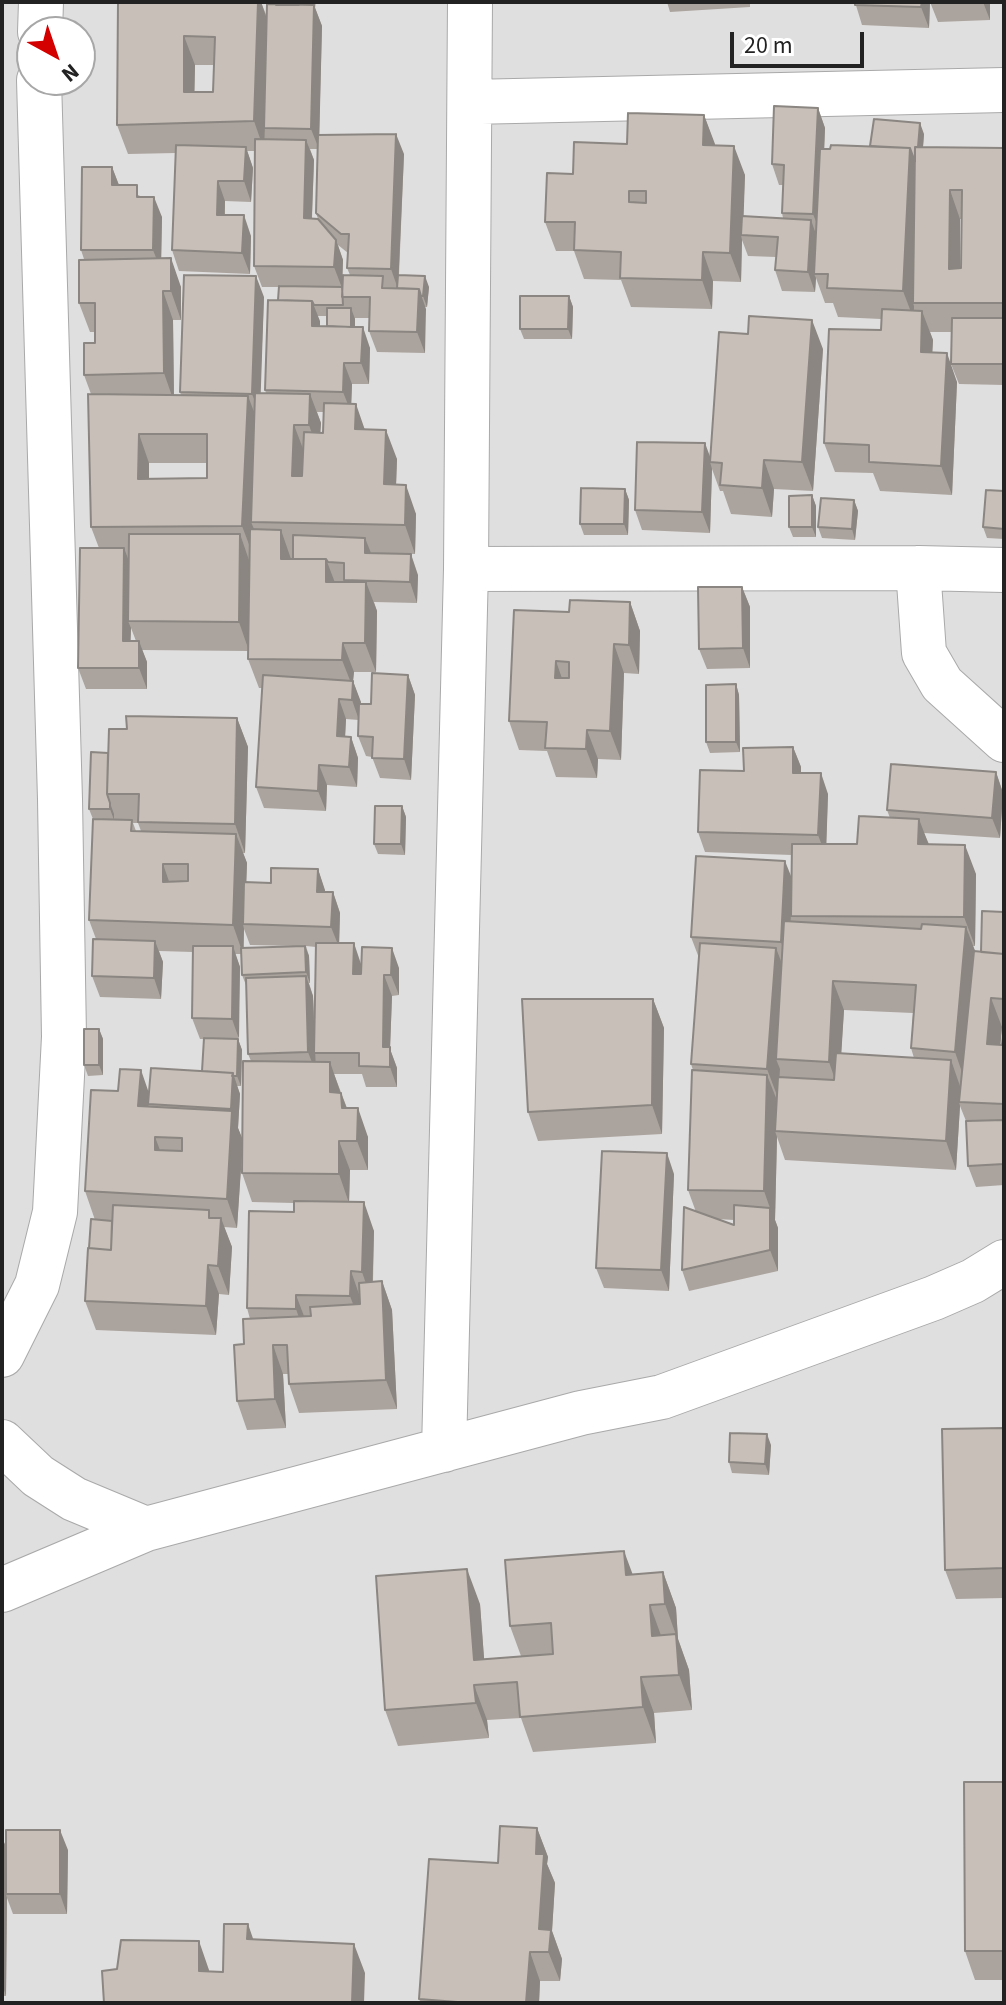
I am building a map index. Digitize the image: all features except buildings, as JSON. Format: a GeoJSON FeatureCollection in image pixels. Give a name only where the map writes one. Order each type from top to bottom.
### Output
{"type":"FeatureCollection","features":[{"type":"Feature","properties":{"kind":"street"},"geometry":{"type":"LineString","coordinates":[[444,1450],[466,569],[470,2]]}},
{"type":"Feature","properties":{"kind":"street"},"geometry":{"type":"LineString","coordinates":[[470,102],[1004,90]]}},
{"type":"Feature","properties":{"kind":"street"},"geometry":{"type":"LineString","coordinates":[[2,1355],[37,1285],[55,1212],[64,1037],[39,96]]}},
{"type":"Feature","properties":{"kind":"street"},"geometry":{"type":"LineString","coordinates":[[918,568],[924,653],[942,684],[1004,740]]}},
{"type":"Feature","properties":{"kind":"street"},"geometry":{"type":"LineString","coordinates":[[466,569],[1004,570]]}},
{"type":"Feature","properties":{"kind":"street"},"geometry":{"type":"LineString","coordinates":[[2,1590],[146,1529],[581,1413],[662,1397],[934,1298],[973,1281],[1004,1262]]}},
{"type":"Feature","properties":{"kind":"street"},"geometry":{"type":"LineString","coordinates":[[2,1442],[38,1476],[74,1499],[146,1529]]}},
{"type":"Feature","properties":{"kind":"shaded area"},"geometry":{"type":"Polygon","coordinates":[[[2,2],[1004,2],[1004,2003],[2,2003],[2,2]]]}}]}
